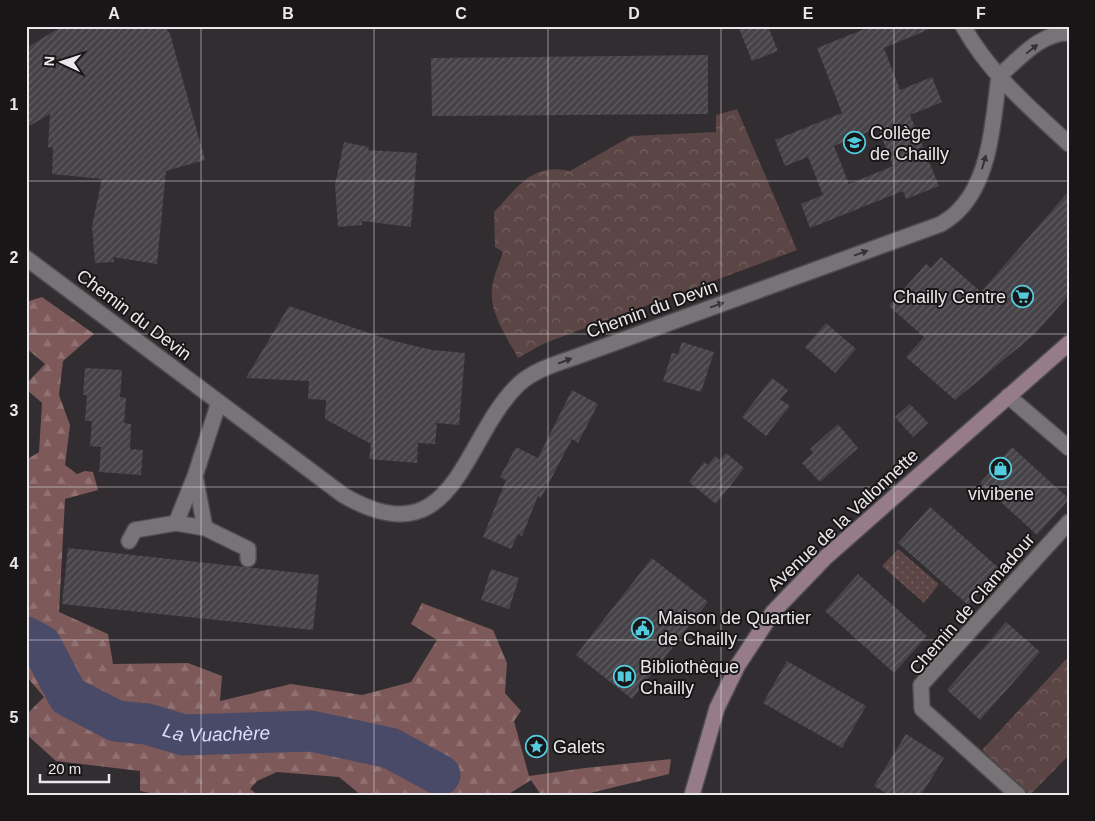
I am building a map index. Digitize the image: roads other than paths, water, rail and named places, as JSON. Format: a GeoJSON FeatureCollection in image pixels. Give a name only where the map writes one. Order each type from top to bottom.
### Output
{"type":"FeatureCollection","features":[{"type":"Feature","properties":{"kind":"street"},"geometry":{"type":"LineString","coordinates":[[963,26],[983,58],[1069,144]]}},
{"type":"Feature","properties":{"kind":"street"},"geometry":{"type":"LineString","coordinates":[[1000,76],[1045,38],[1058,32],[1069,33]]}},
{"type":"Feature","properties":{"kind":"street","name":"Chemin du Devin"},"geometry":{"type":"LineString","coordinates":[[26,258],[343,495],[370,509],[401,514],[417,512],[432,505],[448,492],[501,407],[521,382],[547,368],[581,355],[941,224],[959,210],[972,191],[984,163],[1000,76]]}},
{"type":"Feature","properties":{"kind":"street","name":"Avenue de la Vallonnette"},"geometry":{"type":"LineString","coordinates":[[692,795],[717,708],[738,665],[773,612],[826,557],[1069,343]]}},
{"type":"Feature","properties":{"kind":"street"},"geometry":{"type":"LineString","coordinates":[[1008,396],[1069,448]]}},
{"type":"Feature","properties":{"kind":"street"},"geometry":{"type":"LineString","coordinates":[[176,523],[195,476],[219,402]]}},
{"type":"Feature","properties":{"kind":"street"},"geometry":{"type":"LineString","coordinates":[[195,476],[206,528]]}},
{"type":"Feature","properties":{"kind":"street","name":"Chemin de Clamadour"},"geometry":{"type":"LineString","coordinates":[[1018,795],[922,709],[921,685],[1069,522]]}},
{"type":"Feature","properties":{"kind":"street"},"geometry":{"type":"LineString","coordinates":[[129,541],[136,530],[176,523],[206,528],[248,549],[248,559]]}},
{"type":"Feature","properties":{"kind":"waterway","name":"La Vuachère"},"geometry":{"type":"LineString","coordinates":[[26,637],[41,645],[68,696],[116,721],[147,724],[184,735],[311,731],[390,748],[440,775]]}},
{"type":"Feature","properties":{"kind":"place","name":"Collège de Chailly"},"geometry":{"type":"Point","coordinates":[854,143]}},
{"type":"Feature","properties":{"kind":"place","name":"Chailly Centre"},"geometry":{"type":"Point","coordinates":[1022,297]}},
{"type":"Feature","properties":{"kind":"place","name":"vivibene"},"geometry":{"type":"Point","coordinates":[1001,469]}},
{"type":"Feature","properties":{"kind":"place","name":"Maison de Quartier de Chailly"},"geometry":{"type":"Point","coordinates":[642,628]}},
{"type":"Feature","properties":{"kind":"place","name":"Bibliothèque Chailly"},"geometry":{"type":"Point","coordinates":[624,677]}},
{"type":"Feature","properties":{"kind":"place","name":"Galets"},"geometry":{"type":"Point","coordinates":[537,747]}}]}
